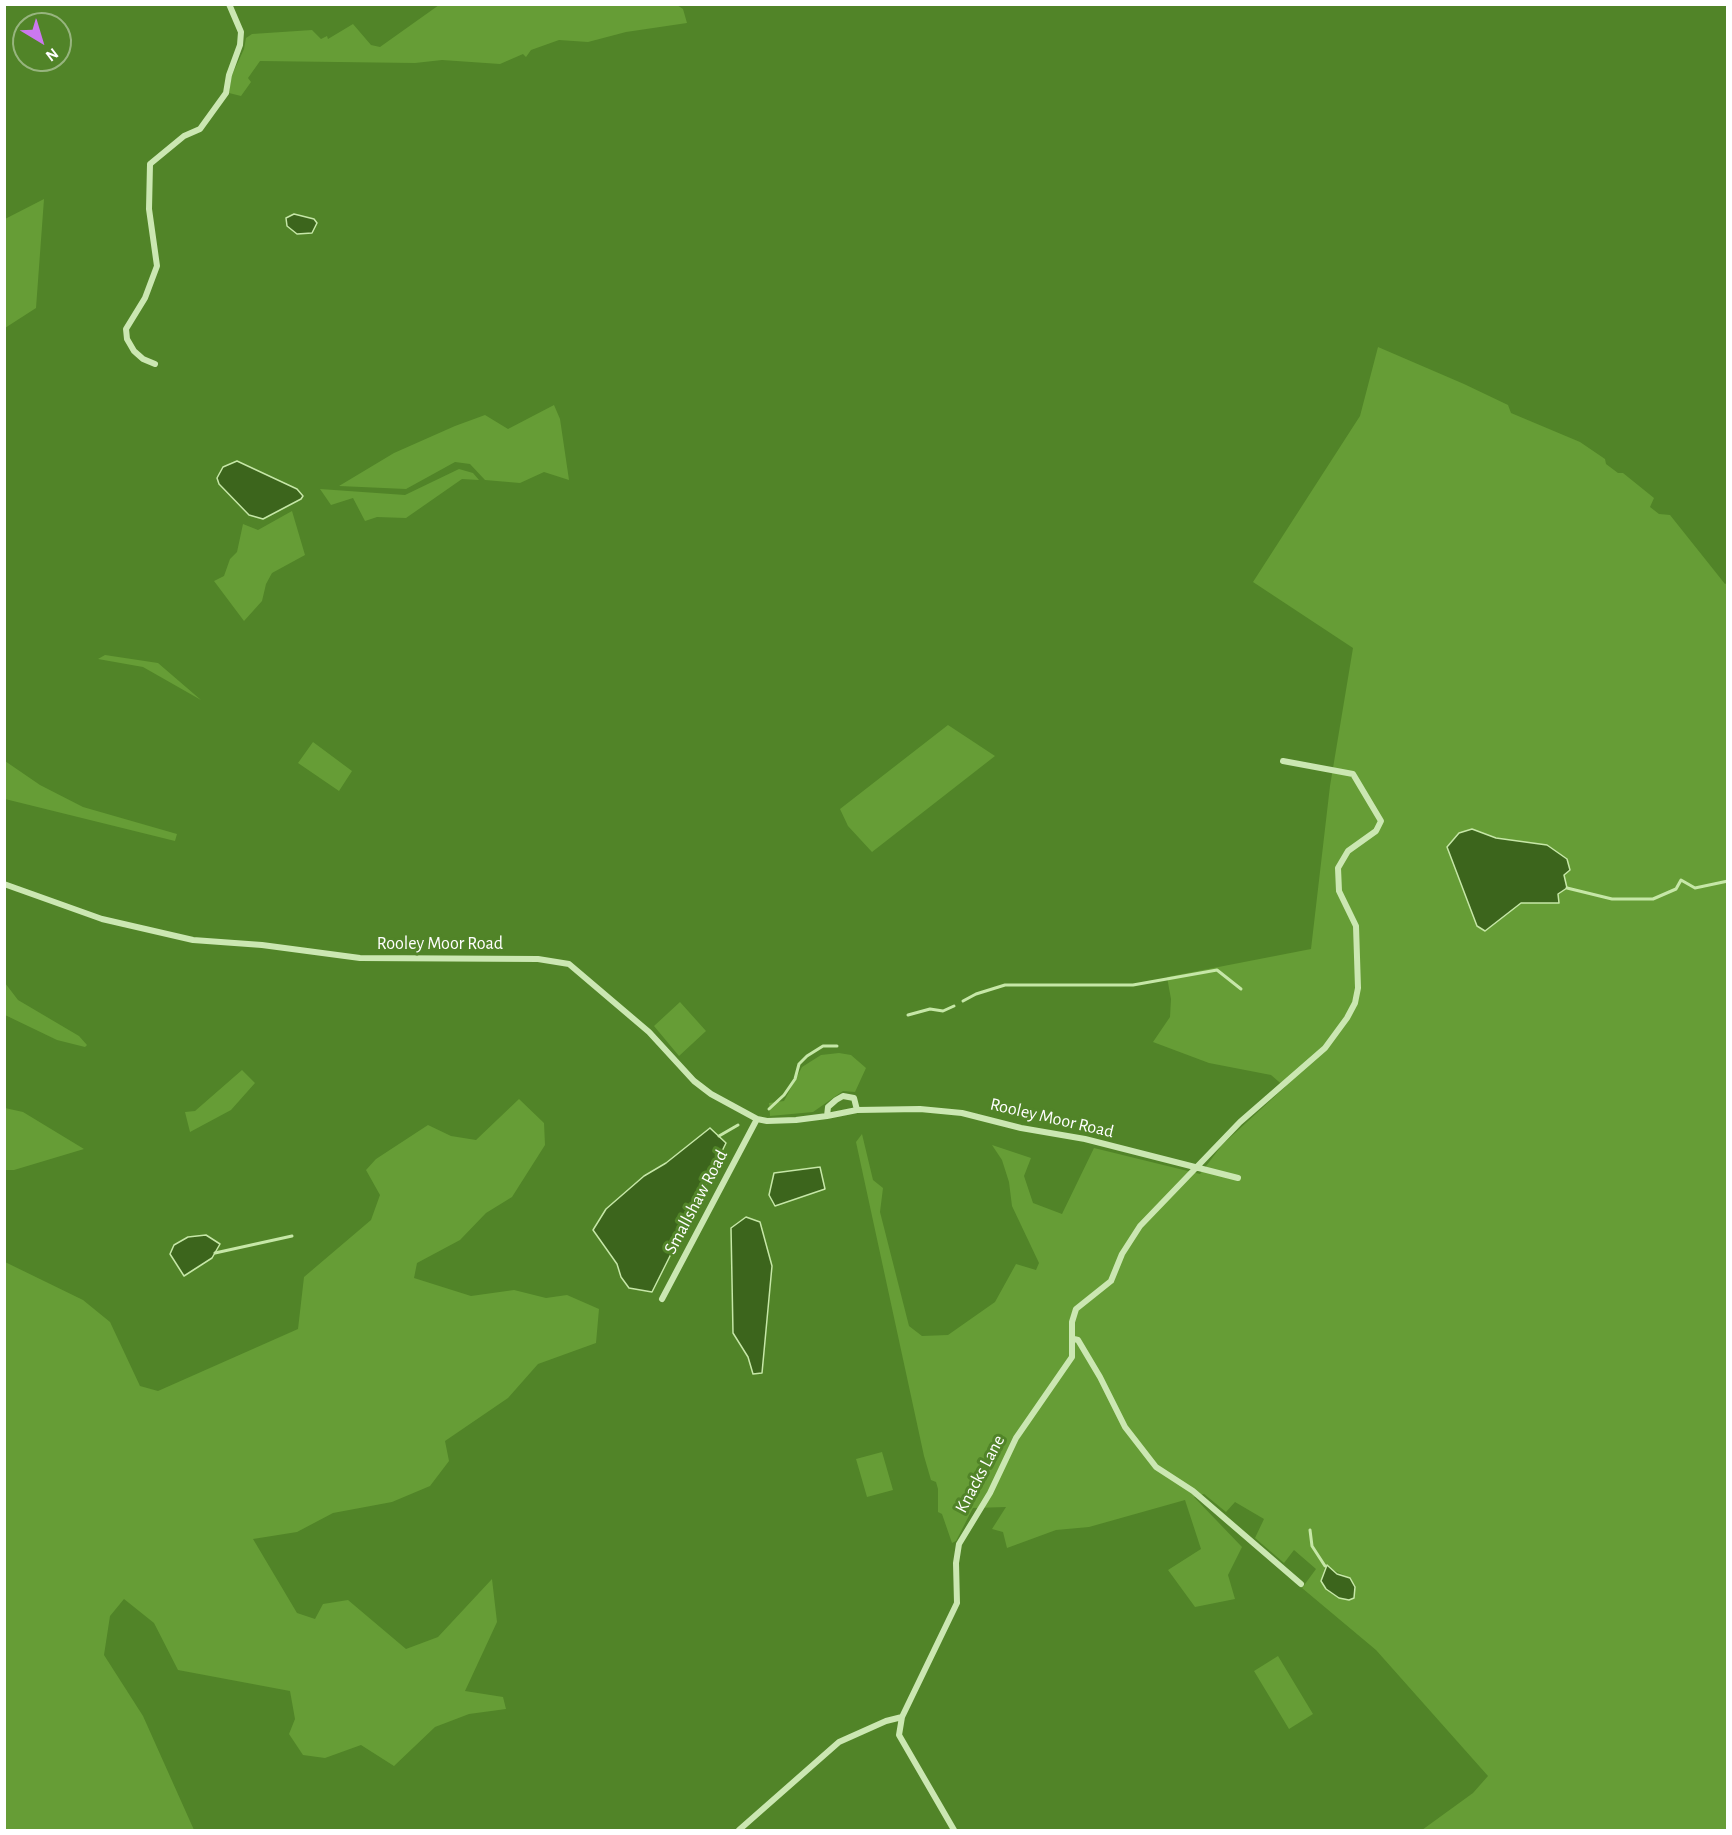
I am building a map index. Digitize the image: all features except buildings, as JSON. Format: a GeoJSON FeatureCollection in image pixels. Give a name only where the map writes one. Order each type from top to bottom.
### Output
{"type":"FeatureCollection","features":[{"type":"Feature","properties":{"kind":"street"},"geometry":{"type":"LineString","coordinates":[[155,364],[143,359],[134,351],[127,339],[126,329],[145,298],[157,266],[149,209],[150,164],[175,141],[200,129],[226,93],[240,38],[238,20],[230,4]]}},
{"type":"Feature","properties":{"kind":"street","name":"Knacks Lane"},"geometry":{"type":"LineString","coordinates":[[954,1830],[898,1735],[902,1717],[957,1603],[956,1563],[959,1544],[990,1492],[1016,1438],[1072,1358],[1074,1339],[1072,1322],[1076,1309],[1086,1298],[1111,1281],[1122,1254],[1140,1226],[1240,1122],[1325,1048],[1347,1018],[1358,988],[1356,926],[1339,891],[1338,868],[1344,855],[1376,831],[1381,821],[1353,774],[1283,761]]}},
{"type":"Feature","properties":{"kind":"street","name":"Rooley Moor Road"},"geometry":{"type":"LineString","coordinates":[[4,884],[102,919],[193,940],[262,945],[360,958],[538,959],[569,964],[649,1032],[694,1081],[711,1095],[757,1119],[796,1120],[856,1110],[920,1109],[962,1113],[1022,1128],[1085,1139],[1238,1178]]}},
{"type":"Feature","properties":{"kind":"street","name":"Rooley Moor Road"},"geometry":{"type":"LineString","coordinates":[[826,1116],[828,1107],[843,1096],[854,1098],[856,1110]]}},
{"type":"Feature","properties":{"kind":"street","name":"Smallshaw Road"},"geometry":{"type":"LineString","coordinates":[[662,1299],[757,1119]]}},
{"type":"Feature","properties":{"kind":"street"},"geometry":{"type":"LineString","coordinates":[[1074,1339],[1078,1340],[1100,1377],[1125,1427],[1156,1467],[1193,1491],[1301,1584]]}},
{"type":"Feature","properties":{"kind":"street"},"geometry":{"type":"LineString","coordinates":[[739,1830],[839,1742],[886,1721],[902,1717]]}},
{"type":"Feature","properties":{"kind":"shaded area"},"geometry":{"type":"Polygon","coordinates":[[[439,5],[677,5],[683,9],[687,23],[626,32],[588,42],[559,40],[531,50],[526,57],[523,54],[500,64],[442,60],[415,63],[260,61],[248,78],[251,82],[241,96],[229,93],[232,75],[244,49],[246,38],[252,34],[312,30],[321,39],[327,36],[328,39],[353,24],[371,45],[380,47],[439,5]]]}},
{"type":"Feature","properties":{"kind":"shaded area"},"geometry":{"type":"Polygon","coordinates":[[[44,199],[36,308],[5,328],[5,219],[44,199]]]}},
{"type":"Feature","properties":{"kind":"shaded area"},"geometry":{"type":"Polygon","coordinates":[[[294,214],[314,219],[317,223],[312,233],[297,234],[287,226],[286,218],[294,214]]]}},
{"type":"Feature","properties":{"kind":"shaded area"},"geometry":{"type":"Polygon","coordinates":[[[1378,347],[1464,384],[1508,405],[1511,413],[1580,442],[1605,459],[1606,464],[1618,473],[1623,473],[1654,498],[1650,507],[1659,514],[1670,515],[1725,584],[1727,583],[1727,1830],[1422,1830],[1473,1793],[1488,1776],[1376,1650],[1302,1588],[1316,1569],[1294,1550],[1284,1563],[1255,1538],[1264,1519],[1235,1502],[1226,1512],[1204,1494],[1194,1497],[1242,1547],[1228,1575],[1235,1599],[1195,1607],[1168,1570],[1201,1549],[1185,1500],[1089,1527],[1056,1530],[1007,1548],[1003,1532],[992,1529],[1006,1507],[973,1508],[956,1541],[952,1543],[942,1514],[938,1512],[938,1489],[936,1482],[931,1480],[924,1456],[856,1142],[862,1134],[873,1180],[883,1188],[880,1212],[909,1326],[922,1336],[948,1335],[995,1302],[1016,1264],[1036,1270],[1039,1263],[1012,1206],[1009,1182],[1002,1160],[992,1145],[1031,1158],[1024,1176],[1033,1203],[1062,1214],[1094,1148],[1200,1174],[1222,1145],[1285,1087],[1271,1075],[1209,1063],[1153,1042],[1170,1017],[1171,999],[1167,977],[1311,949],[1330,786],[1353,648],[1253,582],[1360,416],[1378,347]],[[1325,1566],[1321,1581],[1339,1598],[1350,1578],[1325,1566]]]}},
{"type":"Feature","properties":{"kind":"shaded area"},"geometry":{"type":"Polygon","coordinates":[[[554,405],[560,419],[569,480],[544,472],[520,483],[485,480],[470,464],[455,462],[406,489],[339,486],[394,453],[455,426],[485,415],[508,429],[554,405]]]}},
{"type":"Feature","properties":{"kind":"shaded area"},"geometry":{"type":"Polygon","coordinates":[[[237,461],[297,489],[303,496],[263,519],[249,515],[219,484],[217,478],[223,467],[237,461]]]}},
{"type":"Feature","properties":{"kind":"shaded area"},"geometry":{"type":"Polygon","coordinates":[[[459,469],[473,473],[479,480],[462,479],[406,518],[377,517],[365,521],[353,498],[331,505],[320,489],[405,495],[459,469]]]}},
{"type":"Feature","properties":{"kind":"shaded area"},"geometry":{"type":"Polygon","coordinates":[[[292,511],[305,555],[272,573],[266,584],[262,601],[244,621],[214,581],[224,576],[230,559],[237,552],[243,524],[258,530],[292,511]]]}},
{"type":"Feature","properties":{"kind":"shaded area"},"geometry":{"type":"Polygon","coordinates":[[[105,655],[158,663],[201,700],[143,667],[98,659],[105,655]]]}},
{"type":"Feature","properties":{"kind":"shaded area"},"geometry":{"type":"Polygon","coordinates":[[[948,725],[995,756],[872,852],[848,826],[840,809],[948,725]]]}},
{"type":"Feature","properties":{"kind":"shaded area"},"geometry":{"type":"Polygon","coordinates":[[[313,742],[352,771],[339,791],[298,763],[313,742]]]}},
{"type":"Feature","properties":{"kind":"shaded area"},"geometry":{"type":"Polygon","coordinates":[[[5,761],[40,785],[83,807],[177,834],[175,841],[5,799],[5,761]]]}},
{"type":"Feature","properties":{"kind":"shaded area"},"geometry":{"type":"Polygon","coordinates":[[[1472,829],[1496,838],[1547,845],[1567,859],[1570,870],[1564,875],[1567,888],[1558,894],[1559,903],[1521,903],[1485,931],[1477,926],[1447,847],[1459,833],[1472,829]]]}},
{"type":"Feature","properties":{"kind":"shaded area"},"geometry":{"type":"Polygon","coordinates":[[[5,983],[18,1000],[79,1036],[87,1045],[85,1047],[57,1040],[5,1015],[5,983]]]}},
{"type":"Feature","properties":{"kind":"shaded area"},"geometry":{"type":"Polygon","coordinates":[[[680,1002],[706,1031],[679,1056],[654,1026],[680,1002]]]}},
{"type":"Feature","properties":{"kind":"shaded area"},"geometry":{"type":"Polygon","coordinates":[[[839,1053],[851,1055],[866,1068],[855,1092],[843,1091],[813,1112],[770,1116],[769,1103],[784,1101],[802,1067],[821,1055],[839,1053]]]}},
{"type":"Feature","properties":{"kind":"shaded area"},"geometry":{"type":"Polygon","coordinates":[[[242,1070],[255,1083],[231,1110],[190,1132],[185,1112],[195,1111],[242,1070]]]}},
{"type":"Feature","properties":{"kind":"shaded area"},"geometry":{"type":"Polygon","coordinates":[[[519,1099],[544,1123],[545,1145],[512,1197],[486,1213],[460,1240],[417,1263],[414,1278],[471,1296],[514,1290],[546,1298],[567,1295],[599,1309],[596,1343],[538,1364],[508,1398],[445,1441],[449,1461],[430,1486],[392,1502],[333,1513],[297,1532],[253,1539],[297,1613],[315,1619],[323,1604],[348,1600],[406,1649],[438,1637],[492,1579],[497,1622],[465,1691],[503,1697],[506,1709],[469,1714],[435,1727],[394,1766],[361,1745],[325,1758],[303,1755],[289,1734],[295,1719],[290,1691],[178,1670],[154,1623],[124,1599],[110,1616],[104,1655],[143,1716],[194,1830],[5,1830],[5,1262],[83,1300],[110,1322],[140,1386],[158,1391],[298,1329],[304,1277],[371,1220],[380,1195],[366,1170],[376,1159],[428,1125],[451,1136],[476,1140],[519,1099]]]}},
{"type":"Feature","properties":{"kind":"shaded area"},"geometry":{"type":"Polygon","coordinates":[[[5,1108],[23,1112],[84,1149],[14,1170],[5,1170],[5,1108]]]}},
{"type":"Feature","properties":{"kind":"shaded area"},"geometry":{"type":"Polygon","coordinates":[[[710,1128],[726,1143],[652,1292],[629,1288],[621,1277],[617,1264],[593,1230],[606,1209],[644,1176],[666,1163],[710,1128]]]}},
{"type":"Feature","properties":{"kind":"shaded area"},"geometry":{"type":"Polygon","coordinates":[[[820,1167],[825,1189],[775,1206],[769,1195],[774,1173],[820,1167]]]}},
{"type":"Feature","properties":{"kind":"shaded area"},"geometry":{"type":"Polygon","coordinates":[[[746,1217],[760,1222],[772,1266],[762,1373],[753,1374],[748,1357],[733,1333],[731,1228],[746,1217]]]}},
{"type":"Feature","properties":{"kind":"shaded area"},"geometry":{"type":"Polygon","coordinates":[[[206,1235],[220,1244],[212,1258],[184,1276],[170,1254],[174,1245],[188,1237],[206,1235]]]}},
{"type":"Feature","properties":{"kind":"shaded area"},"geometry":{"type":"Polygon","coordinates":[[[882,1452],[893,1490],[867,1497],[856,1459],[882,1452]]]}},
{"type":"Feature","properties":{"kind":"shaded area"},"geometry":{"type":"Polygon","coordinates":[[[1327,1565],[1337,1574],[1350,1578],[1355,1587],[1354,1598],[1349,1600],[1339,1598],[1326,1589],[1321,1581],[1327,1565]]]}},
{"type":"Feature","properties":{"kind":"shaded area"},"geometry":{"type":"Polygon","coordinates":[[[1278,1656],[1313,1714],[1289,1729],[1254,1671],[1278,1656]]]}},
{"type":"Feature","properties":{"kind":"waterway"},"geometry":{"type":"LineString","coordinates":[[1567,888],[1612,899],[1653,899],[1676,889],[1681,880],[1695,888],[1728,881]]}},
{"type":"Feature","properties":{"kind":"waterway"},"geometry":{"type":"LineString","coordinates":[[963,1001],[976,994],[1005,985],[1133,985],[1217,970],[1241,989]]}},
{"type":"Feature","properties":{"kind":"waterway"},"geometry":{"type":"LineString","coordinates":[[908,1015],[930,1009],[943,1011],[954,1006]]}},
{"type":"Feature","properties":{"kind":"waterway"},"geometry":{"type":"LineString","coordinates":[[769,1109],[784,1095],[795,1079],[799,1064],[807,1056],[823,1046],[837,1046]]}},
{"type":"Feature","properties":{"kind":"waterway"},"geometry":{"type":"LineString","coordinates":[[719,1136],[738,1125]]}},
{"type":"Feature","properties":{"kind":"waterway"},"geometry":{"type":"LineString","coordinates":[[215,1253],[292,1236]]}},
{"type":"Feature","properties":{"kind":"waterway"},"geometry":{"type":"LineString","coordinates":[[1310,1530],[1312,1546],[1325,1566]]}}]}
